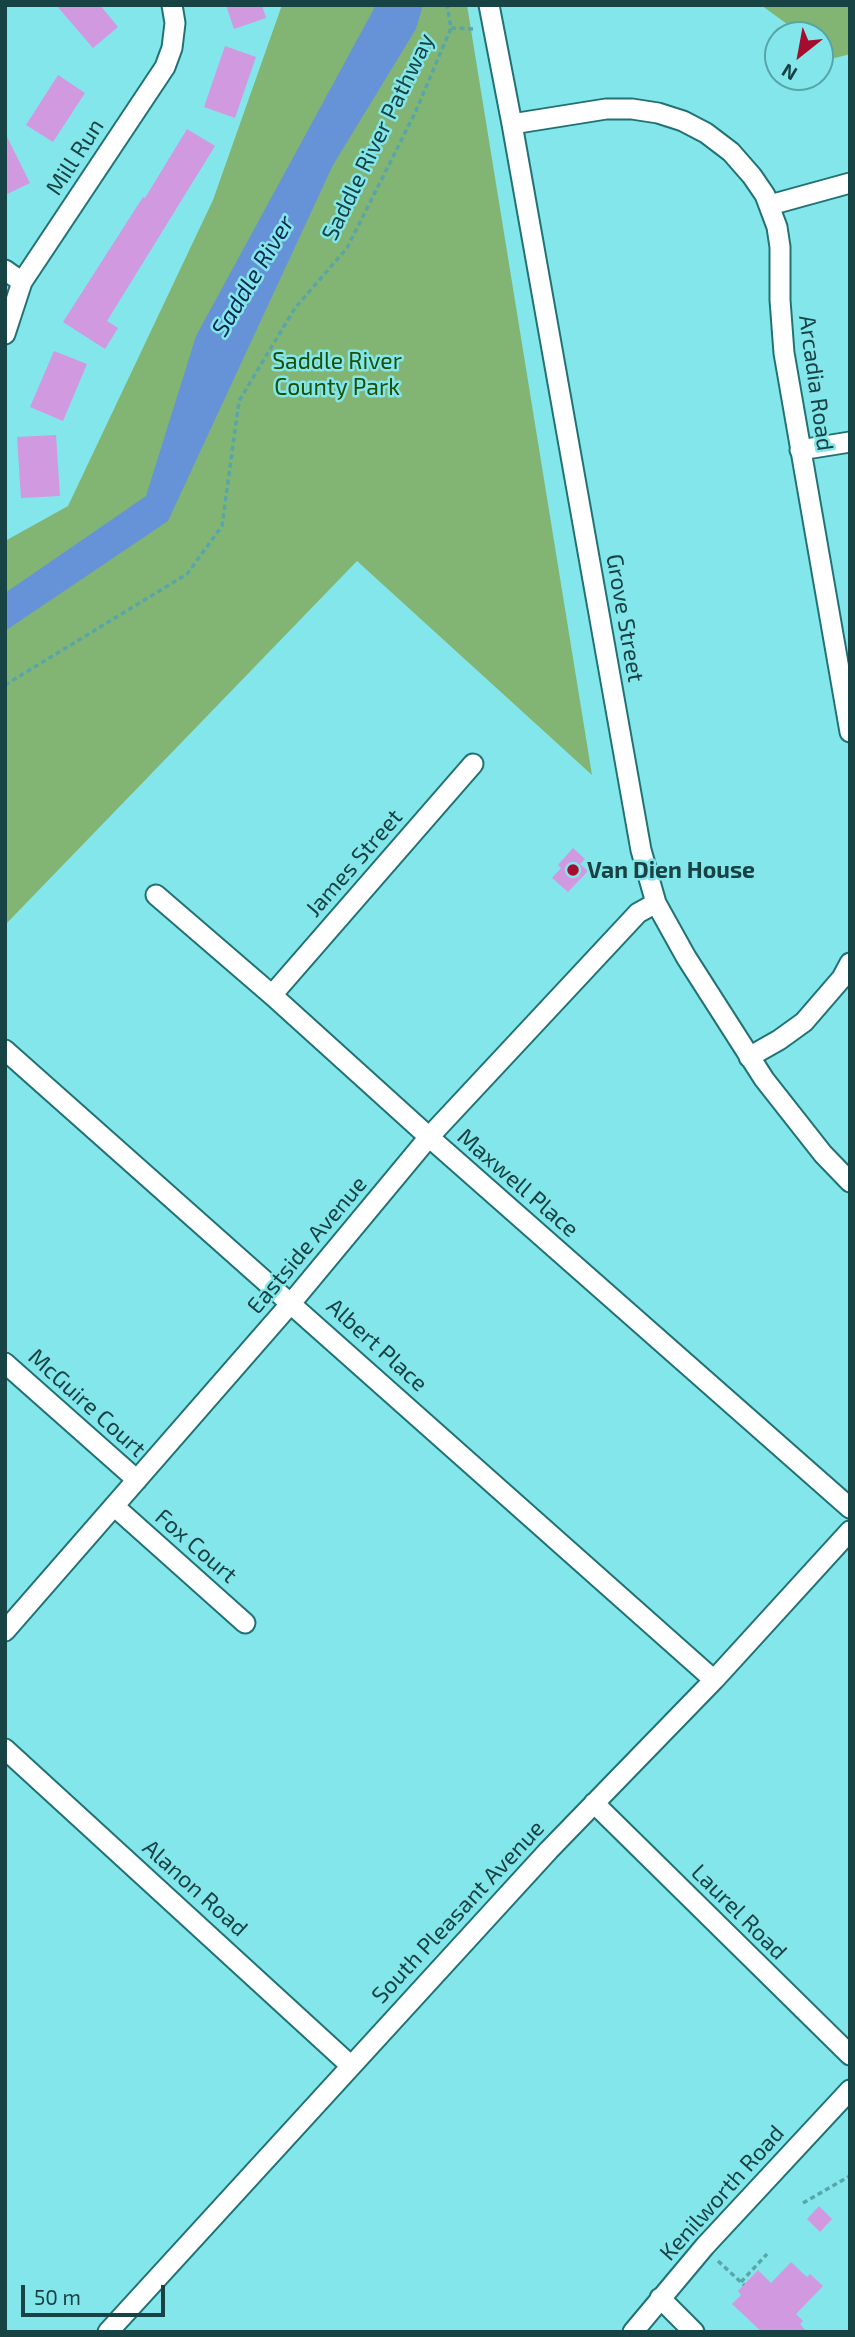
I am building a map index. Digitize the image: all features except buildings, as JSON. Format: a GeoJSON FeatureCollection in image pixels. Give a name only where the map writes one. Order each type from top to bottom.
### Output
{"type":"FeatureCollection","features":[{"type":"Feature","properties":{"kind":"street","name":"Mill Run"},"geometry":{"type":"LineString","coordinates":[[5,334],[22,282],[165,66],[172,48],[175,23],[172,5]]}},
{"type":"Feature","properties":{"kind":"street","name":"Grove Street"},"geometry":{"type":"LineString","coordinates":[[489,5],[641,850],[656,903],[685,957],[749,1057],[823,1154],[850,1182]]}},
{"type":"Feature","properties":{"kind":"street","name":"Arcadia Road"},"geometry":{"type":"LineString","coordinates":[[512,124],[606,109],[658,113],[706,133],[731,152],[752,176],[770,205],[780,247],[784,353],[850,733]]}},
{"type":"Feature","properties":{"kind":"street"},"geometry":{"type":"LineString","coordinates":[[770,205],[850,183]]}},
{"type":"Feature","properties":{"kind":"street"},"geometry":{"type":"LineString","coordinates":[[5,270],[22,282]]}},
{"type":"Feature","properties":{"kind":"street"},"geometry":{"type":"LineString","coordinates":[[800,450],[850,442]]}},
{"type":"Feature","properties":{"kind":"street","name":"James Street"},"geometry":{"type":"LineString","coordinates":[[272,995],[473,764]]}},
{"type":"Feature","properties":{"kind":"street","name":"Maxwell Place"},"geometry":{"type":"LineString","coordinates":[[156,895],[850,1508]]}},
{"type":"Feature","properties":{"kind":"street","name":"Eastside Avenue"},"geometry":{"type":"LineString","coordinates":[[5,1630],[292,1302],[429,1137],[638,913],[656,903]]}},
{"type":"Feature","properties":{"kind":"street"},"geometry":{"type":"LineString","coordinates":[[749,1057],[804,1022],[842,978],[850,963]]}},
{"type":"Feature","properties":{"kind":"street","name":"Albert Place"},"geometry":{"type":"LineString","coordinates":[[5,1049],[714,1680]]}},
{"type":"Feature","properties":{"kind":"street","name":"McGuire Court"},"geometry":{"type":"LineString","coordinates":[[5,1363],[137,1480]]}},
{"type":"Feature","properties":{"kind":"street","name":"Fox Court"},"geometry":{"type":"LineString","coordinates":[[114,1506],[245,1623]]}},
{"type":"Feature","properties":{"kind":"street","name":"South Pleasant Avenue"},"geometry":{"type":"LineString","coordinates":[[108,2332],[350,2065],[594,1803],[714,1680],[850,1531]]}},
{"type":"Feature","properties":{"kind":"street","name":"Alanon Road"},"geometry":{"type":"LineString","coordinates":[[5,1749],[350,2065]]}},
{"type":"Feature","properties":{"kind":"street","name":"Laurel Road"},"geometry":{"type":"LineString","coordinates":[[594,1803],[850,2055]]}},
{"type":"Feature","properties":{"kind":"street","name":"Kenilworth Road"},"geometry":{"type":"LineString","coordinates":[[633,2332],[705,2246],[850,2090]]}},
{"type":"Feature","properties":{"kind":"street"},"geometry":{"type":"LineString","coordinates":[[660,2298],[694,2332]]}},
{"type":"Feature","properties":{"kind":"path","name":"Saddle River Pathway"},"geometry":{"type":"LineString","coordinates":[[5,685],[187,574],[222,526],[239,401],[295,309],[347,248],[415,113],[451,28],[447,5]]}},
{"type":"Feature","properties":{"kind":"path"},"geometry":{"type":"LineString","coordinates":[[451,28],[493,29]]}},
{"type":"Feature","properties":{"kind":"path"},"geometry":{"type":"LineString","coordinates":[[803,2203],[850,2176]]}},
{"type":"Feature","properties":{"kind":"path"},"geometry":{"type":"LineString","coordinates":[[718,2261],[742,2284],[767,2254]]}},
{"type":"Feature","properties":{"kind":"green space","name":"Saddle River County Park"},"geometry":{"type":"Polygon","coordinates":[[[282,5],[467,5],[592,775],[357,561],[5,925],[5,541],[68,506],[213,200],[282,5]]]}},
{"type":"Feature","properties":{"kind":"green space"},"geometry":{"type":"Polygon","coordinates":[[[761,5],[850,5],[850,54],[834,57],[834,21],[783,21],[761,5]]]}},
{"type":"Feature","properties":{"kind":"water","name":"Saddle River"},"geometry":{"type":"Polygon","coordinates":[[[376,5],[423,5],[416,29],[333,165],[168,521],[5,631],[5,593],[146,496],[196,336],[376,5]]]}},
{"type":"Feature","properties":{"kind":"place","name":"Van Dien House"},"geometry":{"type":"Point","coordinates":[573,870]}}]}
